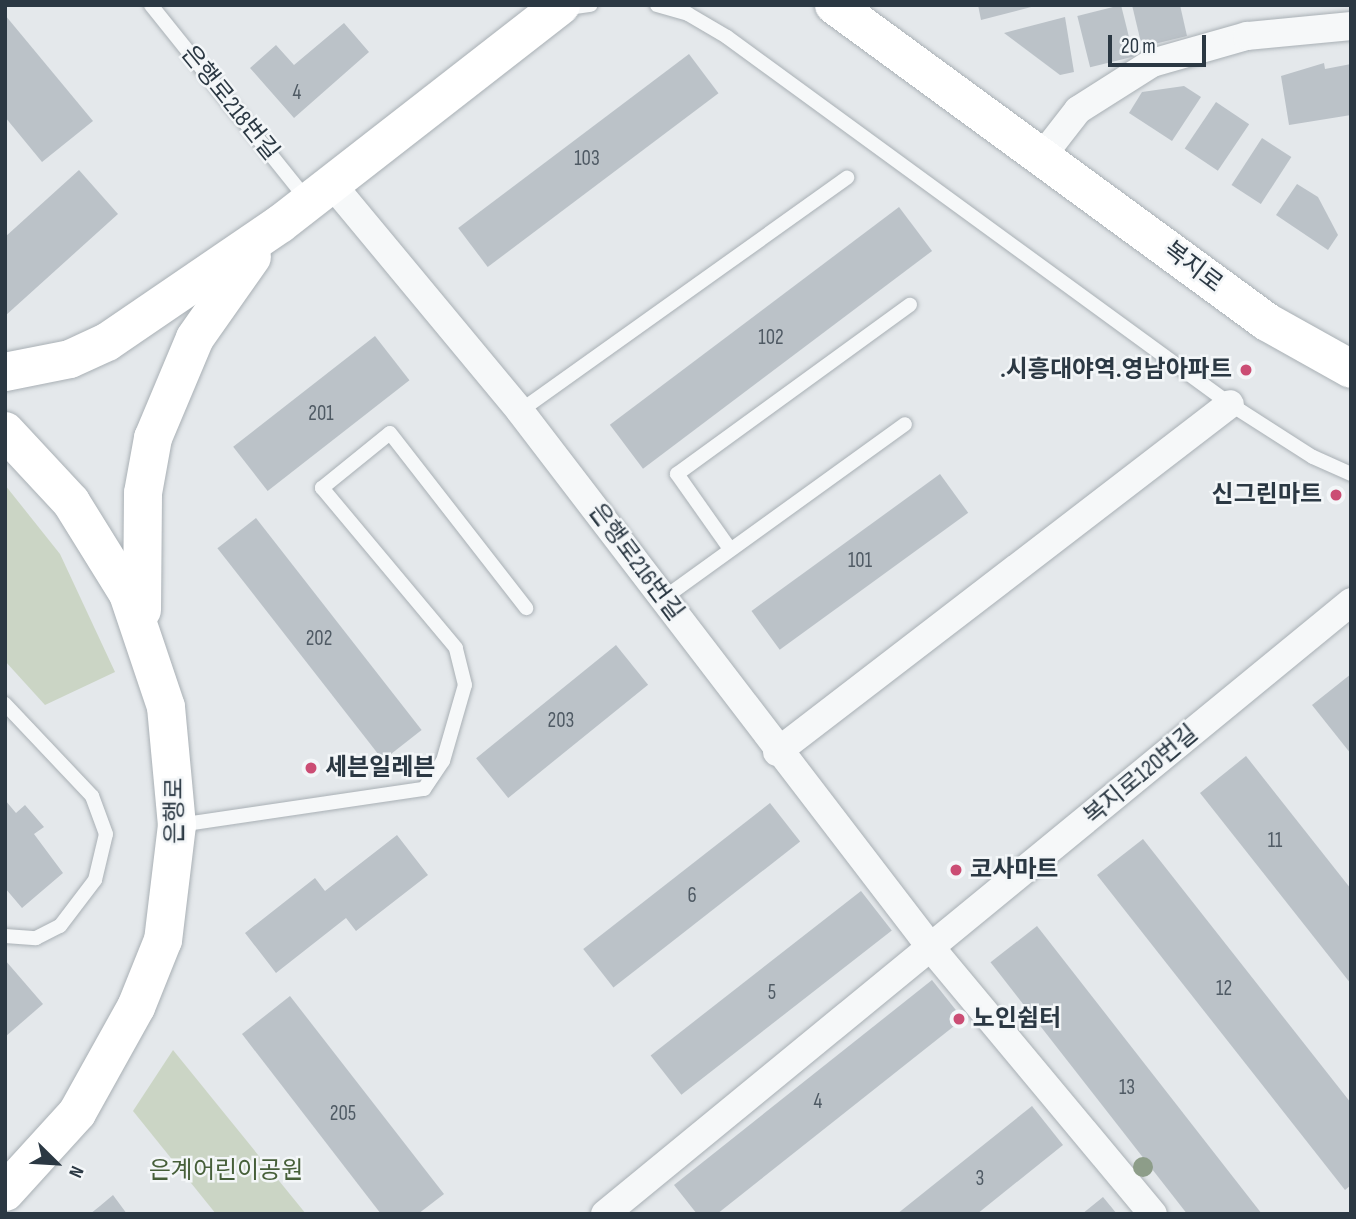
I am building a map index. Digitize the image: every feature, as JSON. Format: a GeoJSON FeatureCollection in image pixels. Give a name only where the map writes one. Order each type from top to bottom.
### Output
{"type":"FeatureCollection","features":[{"type":"Feature","properties":{"kind":"street","name":"복지로"},"geometry":{"type":"LineString","coordinates":[[834,5],[1043,155],[1268,322],[1351,369]]}},
{"type":"Feature","properties":{"kind":"street"},"geometry":{"type":"LineString","coordinates":[[5,372],[71,359],[107,342],[280,224],[567,6]]}},
{"type":"Feature","properties":{"kind":"street"},"geometry":{"type":"LineString","coordinates":[[1043,155],[1078,110],[1152,63],[1247,36],[1351,26]]}},
{"type":"Feature","properties":{"kind":"street","name":"은행로216번길"},"geometry":{"type":"LineString","coordinates":[[320,192],[520,411],[664,598],[777,752],[932,949]]}},
{"type":"Feature","properties":{"kind":"street"},"geometry":{"type":"LineString","coordinates":[[143,630],[143,493],[153,438],[195,338],[220,296],[280,224]]}},
{"type":"Feature","properties":{"kind":"street"},"geometry":{"type":"LineString","coordinates":[[777,752],[1230,404]]}},
{"type":"Feature","properties":{"kind":"street","name":"은행로"},"geometry":{"type":"LineString","coordinates":[[5,431],[49,473],[93,533],[143,630],[173,749],[177,825],[163,940],[136,1007],[77,1113],[5,1192]]}},
{"type":"Feature","properties":{"kind":"street","name":"복지로120번길"},"geometry":{"type":"LineString","coordinates":[[605,1214],[932,949],[1351,602]]}},
{"type":"Feature","properties":{"kind":"street"},"geometry":{"type":"LineString","coordinates":[[932,949],[1153,1214]]}},
{"type":"Feature","properties":{"kind":"lane","name":"은행로218번길"},"geometry":{"type":"LineString","coordinates":[[151,5],[320,192]]}},
{"type":"Feature","properties":{"kind":"lane"},"geometry":{"type":"LineString","coordinates":[[657,5],[688,14],[727,37],[1230,404],[1313,457],[1351,474]]}},
{"type":"Feature","properties":{"kind":"lane"},"geometry":{"type":"LineString","coordinates":[[520,411],[847,178]]}},
{"type":"Feature","properties":{"kind":"lane"},"geometry":{"type":"LineString","coordinates":[[730,549],[677,474],[910,306]]}},
{"type":"Feature","properties":{"kind":"lane"},"geometry":{"type":"LineString","coordinates":[[664,598],[905,424]]}},
{"type":"Feature","properties":{"kind":"lane"},"geometry":{"type":"LineString","coordinates":[[177,825],[424,789],[443,761],[466,685],[456,648],[322,488],[390,433],[526,608]]}},
{"type":"Feature","properties":{"kind":"lane"},"geometry":{"type":"LineString","coordinates":[[5,704],[92,796],[106,834],[95,880],[60,926],[36,938],[5,936]]}},
{"type":"Feature","properties":{"kind":"green space"},"geometry":{"type":"Polygon","coordinates":[[[5,485],[60,554],[115,672],[45,705],[5,661],[5,485]]]}},
{"type":"Feature","properties":{"kind":"green space","name":"은계어린이공원"},"geometry":{"type":"Polygon","coordinates":[[[173,1050],[306,1214],[216,1214],[133,1111],[173,1050]]]}},
{"type":"Feature","properties":{"kind":"building"},"geometry":{"type":"Polygon","coordinates":[[[978,5],[1034,5],[1035,6],[981,20],[978,5]]]}},
{"type":"Feature","properties":{"kind":"building"},"geometry":{"type":"Polygon","coordinates":[[[1121,5],[1134,56],[1090,67],[1077,16],[1121,5]]]}},
{"type":"Feature","properties":{"kind":"building"},"geometry":{"type":"Polygon","coordinates":[[[1132,5],[1180,5],[1187,36],[1142,47],[1132,5]]]}},
{"type":"Feature","properties":{"kind":"building"},"geometry":{"type":"Polygon","coordinates":[[[5,15],[93,121],[42,162],[5,117],[5,15]]]}},
{"type":"Feature","properties":{"kind":"building"},"geometry":{"type":"Polygon","coordinates":[[[1065,17],[1074,72],[1060,75],[1004,33],[1065,17]]]}},
{"type":"Feature","properties":{"kind":"building"},"geometry":{"type":"Polygon","coordinates":[[[344,23],[369,52],[294,118],[250,68],[276,45],[294,65],[344,23]]]}},
{"type":"Feature","properties":{"kind":"building"},"geometry":{"type":"Polygon","coordinates":[[[689,54],[718,93],[488,267],[458,228],[689,54]]]}},
{"type":"Feature","properties":{"kind":"building"},"geometry":{"type":"Polygon","coordinates":[[[1324,63],[1325,69],[1351,64],[1351,115],[1289,125],[1281,76],[1324,63]]]}},
{"type":"Feature","properties":{"kind":"building"},"geometry":{"type":"Polygon","coordinates":[[[1184,86],[1201,97],[1172,141],[1129,113],[1142,92],[1184,86]]]}},
{"type":"Feature","properties":{"kind":"building"},"geometry":{"type":"Polygon","coordinates":[[[1216,102],[1249,124],[1218,171],[1185,148],[1216,102]]]}},
{"type":"Feature","properties":{"kind":"building"},"geometry":{"type":"Polygon","coordinates":[[[1262,138],[1291,157],[1261,204],[1232,185],[1262,138]]]}},
{"type":"Feature","properties":{"kind":"building"},"geometry":{"type":"Polygon","coordinates":[[[79,170],[118,214],[5,316],[5,237],[79,170]]]}},
{"type":"Feature","properties":{"kind":"building"},"geometry":{"type":"Polygon","coordinates":[[[1297,184],[1318,197],[1338,235],[1328,250],[1276,215],[1297,184]]]}},
{"type":"Feature","properties":{"kind":"building"},"geometry":{"type":"Polygon","coordinates":[[[899,207],[932,251],[643,469],[610,425],[899,207]]]}},
{"type":"Feature","properties":{"kind":"building"},"geometry":{"type":"Polygon","coordinates":[[[375,336],[409,380],[268,491],[233,447],[375,336]]]}},
{"type":"Feature","properties":{"kind":"building"},"geometry":{"type":"Polygon","coordinates":[[[940,474],[968,513],[780,650],[751,611],[940,474]]]}},
{"type":"Feature","properties":{"kind":"building"},"geometry":{"type":"Polygon","coordinates":[[[256,518],[422,730],[383,760],[217,548],[256,518]]]}},
{"type":"Feature","properties":{"kind":"building"},"geometry":{"type":"Polygon","coordinates":[[[616,645],[648,685],[508,798],[476,758],[616,645]]]}},
{"type":"Feature","properties":{"kind":"building"},"geometry":{"type":"Polygon","coordinates":[[[1351,674],[1351,754],[1312,705],[1351,674]]]}},
{"type":"Feature","properties":{"kind":"building"},"geometry":{"type":"Polygon","coordinates":[[[1246,756],[1351,889],[1351,984],[1200,793],[1246,756]]]}},
{"type":"Feature","properties":{"kind":"building"},"geometry":{"type":"Polygon","coordinates":[[[5,800],[16,813],[25,805],[44,827],[34,834],[63,873],[22,908],[5,888],[5,800]]]}},
{"type":"Feature","properties":{"kind":"building"},"geometry":{"type":"Polygon","coordinates":[[[770,803],[800,842],[613,988],[583,949],[770,803]]]}},
{"type":"Feature","properties":{"kind":"building"},"geometry":{"type":"Polygon","coordinates":[[[397,835],[428,875],[356,931],[346,918],[276,973],[245,933],[315,878],[325,891],[397,835]]]}},
{"type":"Feature","properties":{"kind":"building"},"geometry":{"type":"Polygon","coordinates":[[[1143,839],[1351,1103],[1351,1185],[1345,1190],[1097,875],[1143,839]]]}},
{"type":"Feature","properties":{"kind":"building"},"geometry":{"type":"Polygon","coordinates":[[[861,891],[892,930],[681,1095],[651,1055],[861,891]]]}},
{"type":"Feature","properties":{"kind":"building"},"geometry":{"type":"Polygon","coordinates":[[[1037,926],[1262,1214],[1187,1214],[991,962],[1037,926]]]}},
{"type":"Feature","properties":{"kind":"building"},"geometry":{"type":"Polygon","coordinates":[[[5,960],[43,1004],[5,1037],[5,960]]]}},
{"type":"Feature","properties":{"kind":"building"},"geometry":{"type":"Polygon","coordinates":[[[932,980],[963,1019],[717,1214],[697,1214],[674,1185],[932,980]]]}},
{"type":"Feature","properties":{"kind":"building"},"geometry":{"type":"Polygon","coordinates":[[[290,996],[444,1194],[418,1214],[381,1214],[242,1034],[290,996]]]}},
{"type":"Feature","properties":{"kind":"building"},"geometry":{"type":"Polygon","coordinates":[[[1032,1106],[1063,1145],[977,1214],[897,1214],[1032,1106]]]}},
{"type":"Feature","properties":{"kind":"building"},"geometry":{"type":"Polygon","coordinates":[[[113,1195],[127,1214],[90,1214],[100,1206],[113,1195]]]}},
{"type":"Feature","properties":{"kind":"building"},"geometry":{"type":"Polygon","coordinates":[[[1103,1197],[1117,1214],[1082,1214],[1103,1197]]]}},
{"type":"Feature","properties":{"kind":"place","name":".시흥대야역.영남아파트"},"geometry":{"type":"Point","coordinates":[1246,370]}},
{"type":"Feature","properties":{"kind":"place","name":"신그린마트"},"geometry":{"type":"Point","coordinates":[1336,495]}},
{"type":"Feature","properties":{"kind":"place","name":"세븐일레븐"},"geometry":{"type":"Point","coordinates":[311,768]}},
{"type":"Feature","properties":{"kind":"place","name":"코사마트"},"geometry":{"type":"Point","coordinates":[956,870]}},
{"type":"Feature","properties":{"kind":"place","name":"노인쉼터"},"geometry":{"type":"Point","coordinates":[959,1019]}}]}
